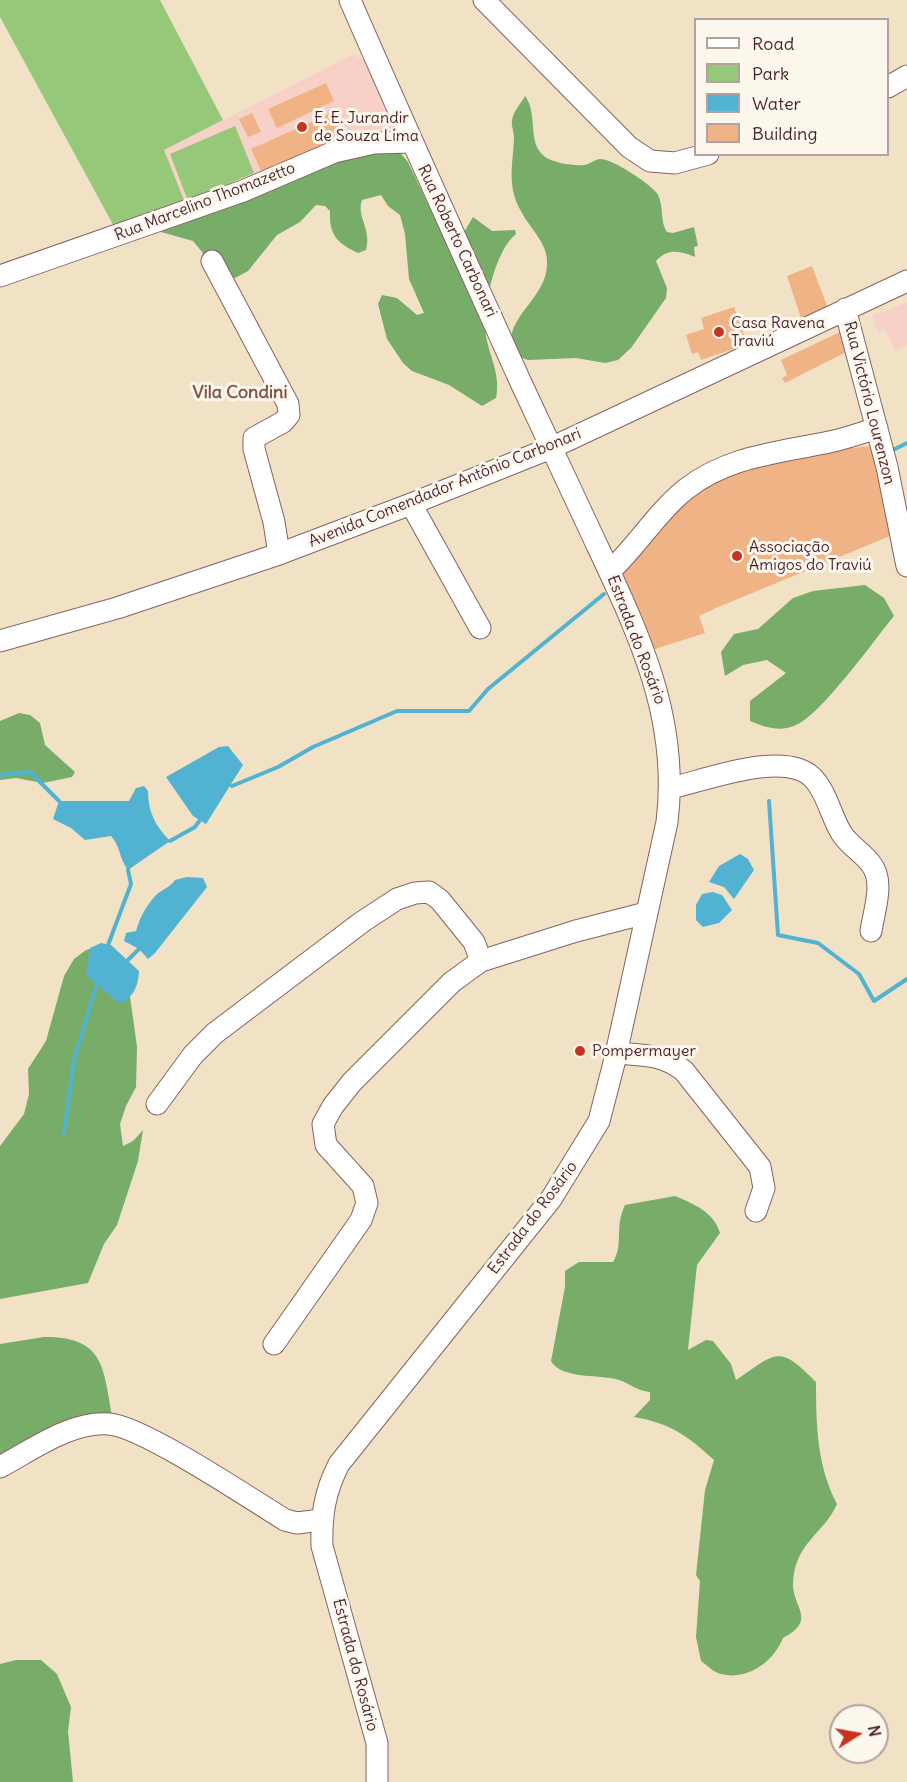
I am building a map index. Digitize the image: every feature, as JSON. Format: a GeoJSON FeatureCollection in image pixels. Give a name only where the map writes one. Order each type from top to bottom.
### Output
{"type":"FeatureCollection","features":[{"type":"Feature","properties":{"kind":"street","name":"Rua Roberto Carbonari"},"geometry":{"type":"LineString","coordinates":[[350,0],[411,142],[551,448]]}},
{"type":"Feature","properties":{"kind":"street"},"geometry":{"type":"LineString","coordinates":[[484,0],[578,97],[636,152],[650,161],[675,163],[701,156]]}},
{"type":"Feature","properties":{"kind":"street"},"geometry":{"type":"LineString","coordinates":[[889,86],[907,76]]}},
{"type":"Feature","properties":{"kind":"street","name":"Rua Marcelino Thomazetto"},"geometry":{"type":"LineString","coordinates":[[0,276],[243,191],[334,152],[374,143],[411,142]]}},
{"type":"Feature","properties":{"kind":"street"},"geometry":{"type":"LineString","coordinates":[[212,261],[288,404],[289,415],[283,422],[254,438],[254,449],[274,522],[279,554]]}},
{"type":"Feature","properties":{"kind":"street","name":"Avenida Comendador Antônio Carbonari"},"geometry":{"type":"LineString","coordinates":[[0,641],[117,608],[279,554],[411,504],[551,448],[907,281]]}},
{"type":"Feature","properties":{"kind":"street","name":"Rua Victório Lourenzon"},"geometry":{"type":"LineString","coordinates":[[845,309],[878,428],[907,566]]}},
{"type":"Feature","properties":{"kind":"street"},"geometry":{"type":"LineString","coordinates":[[610,571],[683,491],[705,475],[762,454],[830,442],[878,428]]}},
{"type":"Feature","properties":{"kind":"street","name":"Estrada do Rosário"},"geometry":{"type":"LineString","coordinates":[[377,1782],[376,1743],[322,1546],[321,1520],[326,1489],[339,1464],[570,1171],[599,1121],[667,822],[671,788],[669,751],[660,699],[610,571],[551,448]]}},
{"type":"Feature","properties":{"kind":"street"},"geometry":{"type":"LineString","coordinates":[[411,504],[480,628]]}},
{"type":"Feature","properties":{"kind":"street"},"geometry":{"type":"LineString","coordinates":[[671,788],[764,766],[785,765],[806,773],[819,786],[843,835],[873,866],[878,883],[871,931]]}},
{"type":"Feature","properties":{"kind":"street"},"geometry":{"type":"LineString","coordinates":[[156,1104],[193,1055],[215,1033],[362,922],[397,899],[415,893],[429,892],[440,900],[474,942],[481,961]]}},
{"type":"Feature","properties":{"kind":"street"},"geometry":{"type":"LineString","coordinates":[[274,1344],[361,1220],[367,1203],[363,1186],[326,1145],[323,1124],[333,1106],[452,982],[481,961],[576,931],[646,913]]}},
{"type":"Feature","properties":{"kind":"street"},"geometry":{"type":"LineString","coordinates":[[616,1053],[657,1056],[670,1060],[684,1071],[760,1167],[764,1188],[756,1211]]}},
{"type":"Feature","properties":{"kind":"street"},"geometry":{"type":"LineString","coordinates":[[0,1467],[63,1434],[85,1426],[110,1424],[139,1433],[285,1520],[297,1523],[321,1520]]}},
{"type":"Feature","properties":{"kind":"shaded area","name":"E. E. Jurandir de Souza Lima"},"geometry":{"type":"Polygon","coordinates":[[[352,55],[365,60],[372,68],[397,134],[186,205],[164,150],[352,55]]]}},
{"type":"Feature","properties":{"kind":"shaded area"},"geometry":{"type":"Polygon","coordinates":[[[907,302],[907,346],[895,351],[885,330],[878,333],[873,316],[907,302]]]}},
{"type":"Feature","properties":{"kind":"green space"},"geometry":{"type":"Polygon","coordinates":[[[0,0],[160,0],[223,120],[164,150],[186,205],[116,230],[0,17],[0,0]]]}},
{"type":"Feature","properties":{"kind":"green space"},"geometry":{"type":"Polygon","coordinates":[[[525,96],[531,110],[536,143],[544,156],[569,164],[584,165],[601,159],[614,163],[638,177],[656,192],[667,232],[673,233],[694,227],[698,246],[694,247],[695,257],[670,252],[656,261],[667,288],[666,298],[631,348],[618,360],[605,363],[576,358],[528,360],[520,357],[510,346],[516,324],[540,287],[547,266],[542,244],[522,213],[512,185],[514,138],[512,120],[525,96]]]}},
{"type":"Feature","properties":{"kind":"green space"},"geometry":{"type":"Polygon","coordinates":[[[235,126],[254,173],[188,201],[170,154],[235,126]]]}},
{"type":"Feature","properties":{"kind":"green space"},"geometry":{"type":"Polygon","coordinates":[[[396,148],[408,162],[436,221],[460,239],[473,217],[492,231],[515,230],[516,234],[509,241],[497,263],[487,302],[486,334],[497,388],[496,398],[482,406],[449,385],[412,371],[403,363],[387,339],[378,304],[382,295],[397,298],[417,315],[424,313],[409,279],[405,234],[400,215],[388,206],[381,195],[362,200],[361,212],[367,236],[366,250],[358,253],[340,242],[331,226],[330,211],[325,206],[316,205],[300,222],[277,235],[248,271],[235,278],[221,275],[193,241],[161,232],[183,212],[259,176],[396,148]]]}},
{"type":"Feature","properties":{"kind":"green space"},"geometry":{"type":"Polygon","coordinates":[[[865,585],[884,598],[894,616],[847,676],[818,708],[794,726],[777,729],[750,721],[750,701],[786,673],[767,660],[743,665],[725,676],[721,652],[734,634],[758,629],[793,598],[813,591],[865,585]]]}},
{"type":"Feature","properties":{"kind":"green space"},"geometry":{"type":"Polygon","coordinates":[[[19,713],[30,715],[40,723],[45,745],[75,772],[72,777],[43,783],[16,778],[0,780],[0,721],[19,713]]]}},
{"type":"Feature","properties":{"kind":"green space"},"geometry":{"type":"Polygon","coordinates":[[[99,947],[128,982],[137,1047],[136,1087],[120,1124],[123,1146],[133,1141],[143,1130],[138,1161],[117,1225],[104,1244],[88,1283],[0,1299],[0,1146],[24,1114],[29,1094],[28,1069],[46,1041],[64,976],[74,959],[86,950],[99,947]]]}},
{"type":"Feature","properties":{"kind":"green space"},"geometry":{"type":"Polygon","coordinates":[[[675,1196],[708,1214],[720,1233],[697,1265],[688,1350],[706,1340],[713,1341],[731,1364],[736,1380],[760,1363],[777,1356],[793,1361],[816,1382],[819,1445],[825,1475],[837,1504],[825,1523],[804,1548],[795,1569],[793,1583],[801,1613],[799,1625],[783,1638],[767,1661],[741,1675],[718,1673],[701,1661],[696,1637],[700,1581],[696,1575],[705,1490],[714,1460],[678,1432],[658,1423],[634,1417],[650,1400],[650,1392],[612,1378],[573,1374],[556,1367],[551,1361],[565,1287],[565,1271],[579,1262],[613,1262],[618,1249],[620,1221],[625,1205],[675,1196]]]}},
{"type":"Feature","properties":{"kind":"green space"},"geometry":{"type":"Polygon","coordinates":[[[44,1337],[64,1338],[79,1342],[90,1349],[102,1369],[112,1415],[0,1466],[0,1344],[44,1337]]]}},
{"type":"Feature","properties":{"kind":"green space"},"geometry":{"type":"Polygon","coordinates":[[[16,1660],[41,1660],[57,1674],[71,1707],[68,1731],[73,1782],[0,1782],[0,1664],[16,1660]]]}},
{"type":"Feature","properties":{"kind":"water"},"geometry":{"type":"Polygon","coordinates":[[[228,746],[243,765],[206,824],[193,816],[166,777],[219,747],[228,746]]]}},
{"type":"Feature","properties":{"kind":"water"},"geometry":{"type":"Polygon","coordinates":[[[144,786],[148,791],[149,806],[154,819],[170,841],[128,870],[111,836],[85,840],[71,828],[53,819],[59,801],[129,801],[136,788],[144,786]]]}},
{"type":"Feature","properties":{"kind":"water"},"geometry":{"type":"Polygon","coordinates":[[[740,854],[748,859],[754,870],[734,899],[724,887],[709,882],[719,866],[740,854]]]}},
{"type":"Feature","properties":{"kind":"water"},"geometry":{"type":"Polygon","coordinates":[[[187,877],[203,878],[207,887],[148,959],[139,949],[124,941],[126,933],[136,931],[149,903],[156,895],[175,880],[187,877]]]}},
{"type":"Feature","properties":{"kind":"water"},"geometry":{"type":"Polygon","coordinates":[[[713,892],[722,895],[732,910],[719,923],[703,927],[696,920],[696,905],[702,894],[713,892]]]}},
{"type":"Feature","properties":{"kind":"water"},"geometry":{"type":"Polygon","coordinates":[[[101,943],[111,945],[139,971],[138,982],[134,990],[129,998],[120,1004],[86,975],[90,948],[101,943]]]}},
{"type":"Feature","properties":{"kind":"building"},"geometry":{"type":"Polygon","coordinates":[[[326,83],[334,101],[277,128],[268,109],[326,83]]]}},
{"type":"Feature","properties":{"kind":"building"},"geometry":{"type":"Polygon","coordinates":[[[336,111],[347,136],[262,173],[251,149],[336,111]]]}},
{"type":"Feature","properties":{"kind":"building"},"geometry":{"type":"Polygon","coordinates":[[[252,113],[261,132],[248,137],[239,119],[252,113]]]}},
{"type":"Feature","properties":{"kind":"building"},"geometry":{"type":"Polygon","coordinates":[[[812,266],[827,306],[801,318],[787,276],[812,266]]]}},
{"type":"Feature","properties":{"kind":"building","name":"Casa Ravena Traviú"},"geometry":{"type":"Polygon","coordinates":[[[734,307],[746,341],[738,343],[739,347],[701,360],[698,352],[692,354],[686,335],[704,329],[701,318],[734,307]]]}},
{"type":"Feature","properties":{"kind":"building"},"geometry":{"type":"Polygon","coordinates":[[[842,331],[850,350],[785,383],[782,378],[787,375],[781,360],[842,331]]]}},
{"type":"Feature","properties":{"kind":"building","name":"Associação Amigos do Traviú"},"geometry":{"type":"Polygon","coordinates":[[[869,446],[875,453],[895,534],[699,616],[705,633],[652,650],[619,575],[669,514],[716,478],[755,460],[869,446]]]}},
{"type":"Feature","properties":{"kind":"waterway"},"geometry":{"type":"LineString","coordinates":[[891,451],[907,443]]}},
{"type":"Feature","properties":{"kind":"waterway"},"geometry":{"type":"LineString","coordinates":[[232,786],[278,767],[313,747],[397,711],[469,711],[488,689],[604,594]]}},
{"type":"Feature","properties":{"kind":"waterway"},"geometry":{"type":"LineString","coordinates":[[0,775],[30,772],[59,801]]}},
{"type":"Feature","properties":{"kind":"waterway"},"geometry":{"type":"LineString","coordinates":[[769,801],[778,935],[818,943],[859,974],[874,1001],[907,979]]}},
{"type":"Feature","properties":{"kind":"waterway"},"geometry":{"type":"LineString","coordinates":[[170,841],[195,827],[200,820]]}},
{"type":"Feature","properties":{"kind":"waterway"},"geometry":{"type":"LineString","coordinates":[[108,945],[131,884],[128,870]]}},
{"type":"Feature","properties":{"kind":"waterway"},"geometry":{"type":"LineString","coordinates":[[128,960],[139,949]]}},
{"type":"Feature","properties":{"kind":"waterway"},"geometry":{"type":"LineString","coordinates":[[64,1133],[74,1060],[97,983]]}},
{"type":"Feature","properties":{"kind":"place","name":"E. E. Jurandir de Souza Lima"},"geometry":{"type":"Point","coordinates":[302,127]}},
{"type":"Feature","properties":{"kind":"place","name":"Casa Ravena Traviú"},"geometry":{"type":"Point","coordinates":[719,332]}},
{"type":"Feature","properties":{"kind":"place","name":"Associação Amigos do Traviú"},"geometry":{"type":"Point","coordinates":[737,556]}},
{"type":"Feature","properties":{"kind":"place","name":"Pompermayer"},"geometry":{"type":"Point","coordinates":[580,1051]}},
{"type":"Feature","properties":{"kind":"district","name":"Vila Condini"},"geometry":{"type":"Point","coordinates":[240,393]}}]}
